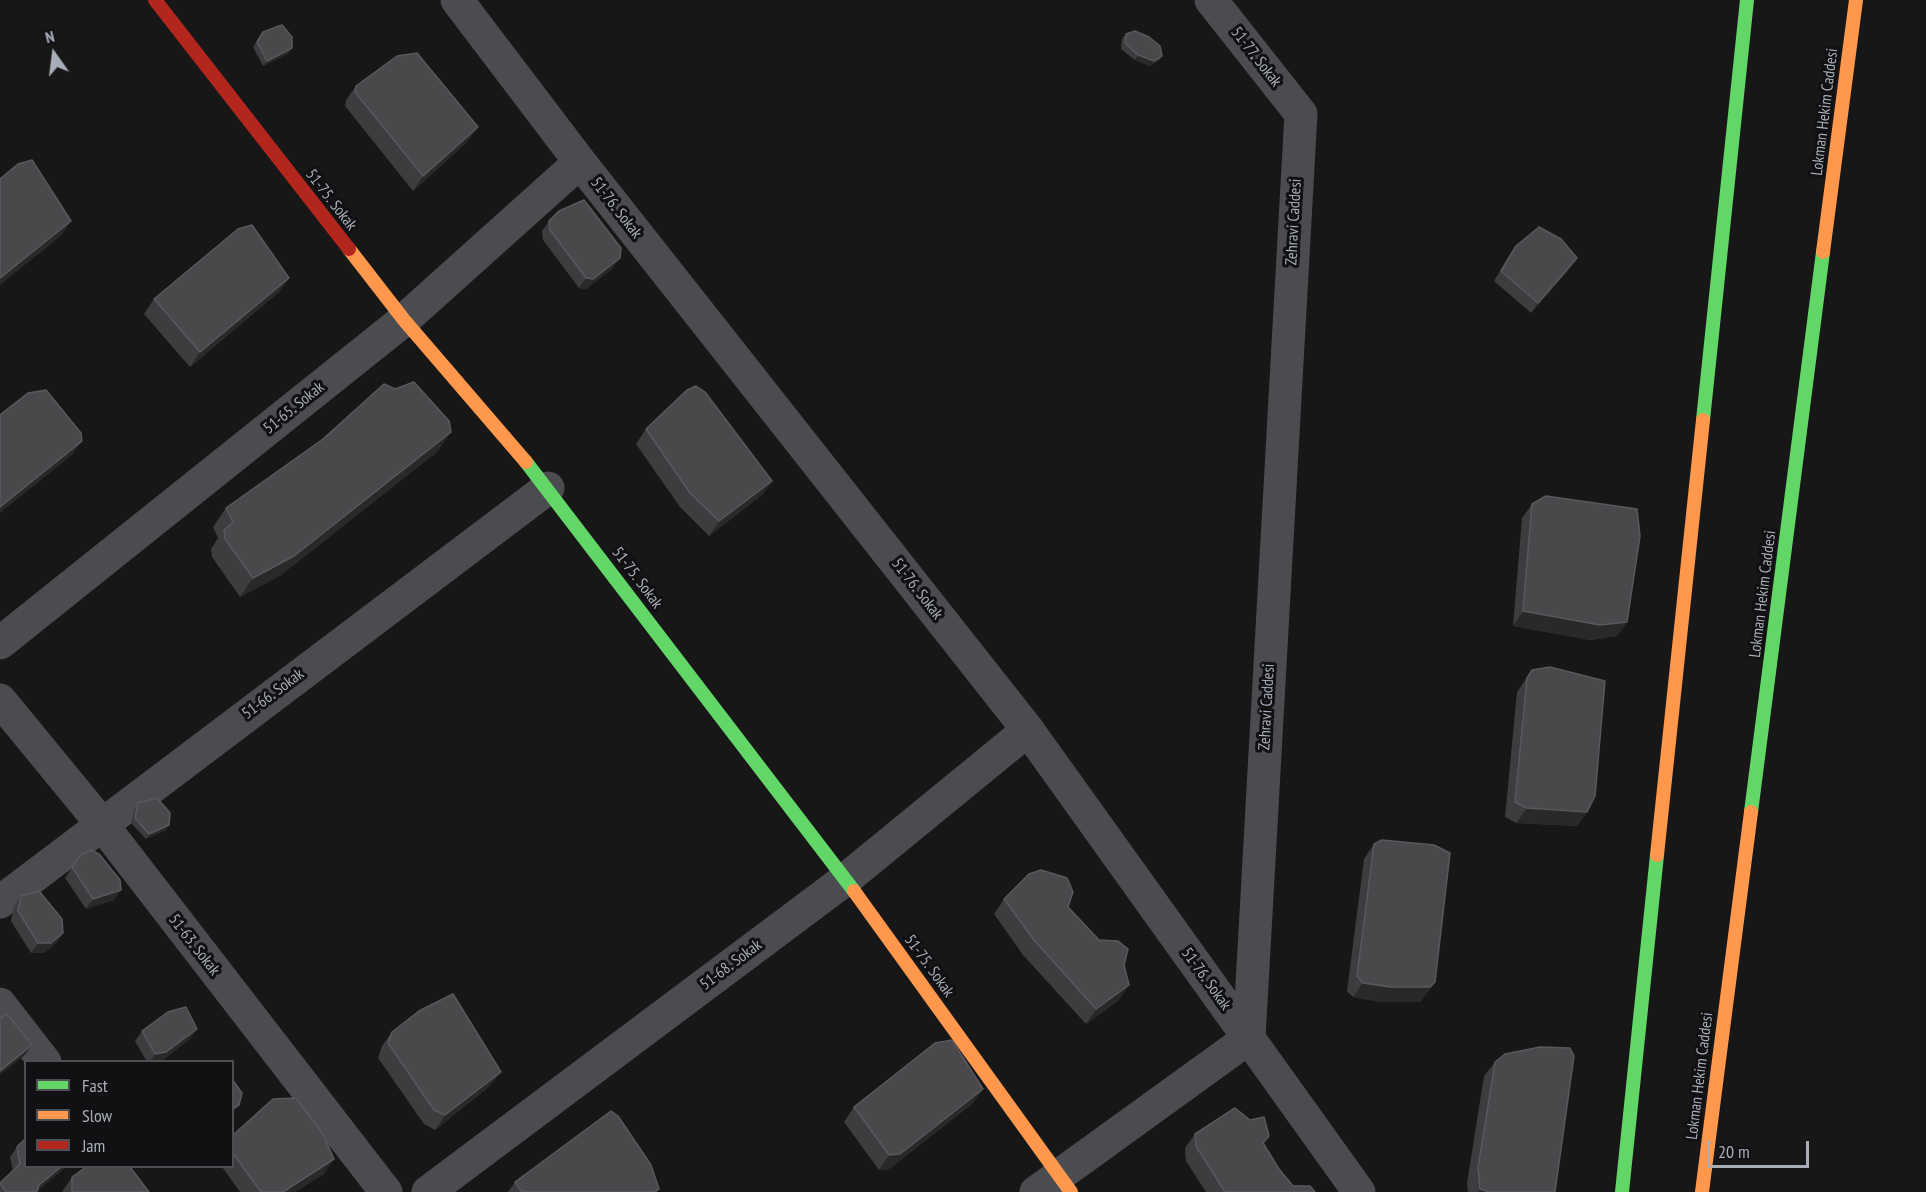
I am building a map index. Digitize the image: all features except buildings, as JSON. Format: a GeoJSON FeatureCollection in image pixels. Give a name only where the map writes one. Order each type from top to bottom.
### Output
{"type":"FeatureCollection","features":[{"type":"Feature","properties":{"kind":"street","name":"51-75. Sokak"},"geometry":{"type":"LineString","coordinates":[[155,0],[404,320],[548,488],[846,879],[1055,1186]]}},
{"type":"Feature","properties":{"kind":"street","name":"51-76. Sokak"},"geometry":{"type":"LineString","coordinates":[[457,0],[580,162],[1028,730],[1359,1192]]}},
{"type":"Feature","properties":{"kind":"street","name":"51-77. Sokak"},"geometry":{"type":"LineString","coordinates":[[1211,0],[1300,114]]}},
{"type":"Feature","properties":{"kind":"street"},"geometry":{"type":"LineString","coordinates":[[1622,1192],[1747,0]]}},
{"type":"Feature","properties":{"kind":"street","name":"Lokman Hekim Caddesi"},"geometry":{"type":"LineString","coordinates":[[1702,1192],[1856,0]]}},
{"type":"Feature","properties":{"kind":"street","name":"Zehravi Caddesi"},"geometry":{"type":"LineString","coordinates":[[1249,1038],[1300,114]]}},
{"type":"Feature","properties":{"kind":"street","name":"51-65. Sokak"},"geometry":{"type":"LineString","coordinates":[[0,643],[404,320],[580,162]]}},
{"type":"Feature","properties":{"kind":"street","name":"51-66. Sokak"},"geometry":{"type":"LineString","coordinates":[[0,902],[100,823],[548,488]]}},
{"type":"Feature","properties":{"kind":"street","name":"51-63. Sokak"},"geometry":{"type":"LineString","coordinates":[[0,700],[100,823],[386,1192]]}},
{"type":"Feature","properties":{"kind":"street","name":"51-68. Sokak"},"geometry":{"type":"LineString","coordinates":[[428,1192],[846,879],[1028,730]]}},
{"type":"Feature","properties":{"kind":"street"},"geometry":{"type":"LineString","coordinates":[[0,1004],[43,1060]]}},
{"type":"Feature","properties":{"kind":"street"},"geometry":{"type":"LineString","coordinates":[[1055,1186],[1249,1038]]}},
{"type":"Feature","properties":{"kind":"traffic: fast"},"geometry":{"type":"LineString","coordinates":[[1703,420],[1747,0]]}},
{"type":"Feature","properties":{"kind":"traffic: fast"},"geometry":{"type":"LineString","coordinates":[[1751,812],[1823,252]]}},
{"type":"Feature","properties":{"kind":"traffic: fast"},"geometry":{"type":"LineString","coordinates":[[526,462],[854,891]]}},
{"type":"Feature","properties":{"kind":"traffic: fast"},"geometry":{"type":"LineString","coordinates":[[1622,1192],[1657,855]]}},
{"type":"Feature","properties":{"kind":"traffic: slow"},"geometry":{"type":"LineString","coordinates":[[1823,252],[1856,0]]}},
{"type":"Feature","properties":{"kind":"traffic: slow"},"geometry":{"type":"LineString","coordinates":[[349,249],[404,320],[526,462]]}},
{"type":"Feature","properties":{"kind":"traffic: slow"},"geometry":{"type":"LineString","coordinates":[[1657,855],[1703,420]]}},
{"type":"Feature","properties":{"kind":"traffic: slow"},"geometry":{"type":"LineString","coordinates":[[1702,1192],[1751,812]]}},
{"type":"Feature","properties":{"kind":"traffic: slow"},"geometry":{"type":"LineString","coordinates":[[854,891],[1071,1192]]}},
{"type":"Feature","properties":{"kind":"traffic: jam"},"geometry":{"type":"LineString","coordinates":[[155,0],[349,249]]}}]}
